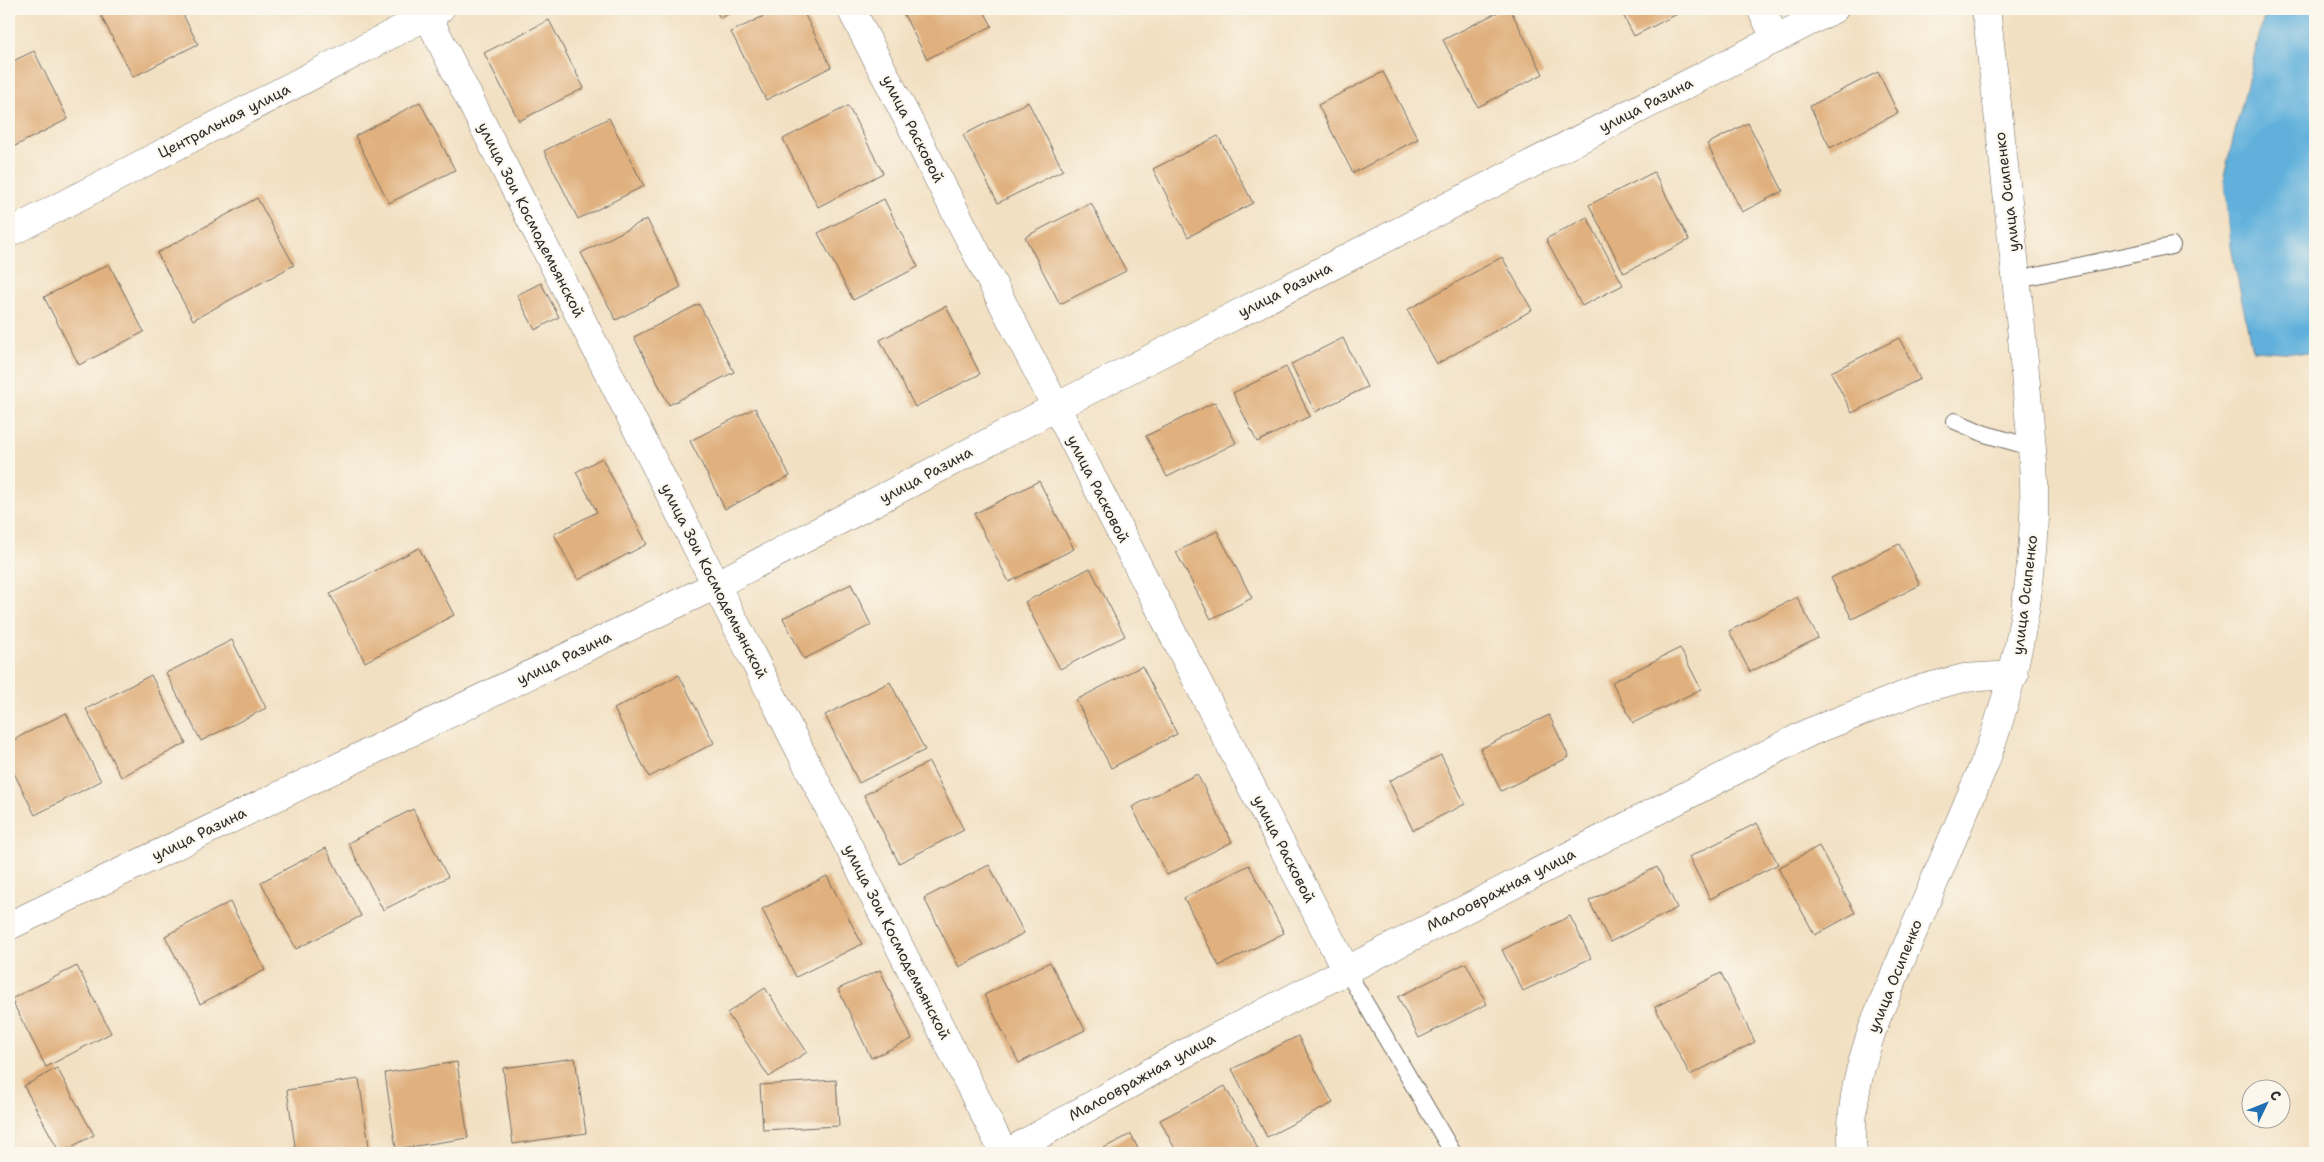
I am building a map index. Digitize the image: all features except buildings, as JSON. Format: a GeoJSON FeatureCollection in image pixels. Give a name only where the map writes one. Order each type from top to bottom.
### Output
{"type":"FeatureCollection","features":[{"type":"Feature","properties":{"kind":"street","name":"улица Расковой"},"geometry":{"type":"LineString","coordinates":[[851,9],[1346,970]]}},
{"type":"Feature","properties":{"kind":"street"},"geometry":{"type":"LineString","coordinates":[[1761,9],[1776,39]]}},
{"type":"Feature","properties":{"kind":"street","name":"улица Разина"},"geometry":{"type":"LineString","coordinates":[[9,926],[716,585],[1056,407],[1834,9]]}},
{"type":"Feature","properties":{"kind":"street","name":"улица Осипенко"},"geometry":{"type":"LineString","coordinates":[[1853,1153],[1854,1105],[1862,1061],[1876,1019],[1986,760],[2014,675],[2029,582],[2034,516],[2031,447],[2018,279],[1986,9]]}},
{"type":"Feature","properties":{"kind":"street","name":"Центральная улица"},"geometry":{"type":"LineString","coordinates":[[9,233],[430,11]]}},
{"type":"Feature","properties":{"kind":"street","name":"улица Зои Космодемьянской"},"geometry":{"type":"LineString","coordinates":[[430,11],[716,585],[1006,1153]]}},
{"type":"Feature","properties":{"kind":"street","name":"Малоовражная улица"},"geometry":{"type":"LineString","coordinates":[[1006,1153],[1178,1056],[1810,732],[1920,689],[1964,678],[2014,675]]}},
{"type":"Feature","properties":{"kind":"lane"},"geometry":{"type":"LineString","coordinates":[[2018,279],[2172,246]]}},
{"type":"Feature","properties":{"kind":"lane"},"geometry":{"type":"LineString","coordinates":[[1955,420],[1985,434],[2031,447]]}},
{"type":"Feature","properties":{"kind":"lane"},"geometry":{"type":"LineString","coordinates":[[1346,970],[1453,1153]]}},
{"type":"Feature","properties":{"kind":"water"},"geometry":{"type":"Polygon","coordinates":[[[2266,9],[2315,9],[2315,354],[2252,350],[2230,241],[2224,175],[2266,9]]]}},
{"type":"Feature","properties":{"kind":"pier"},"geometry":{"type":"Polygon","coordinates":[[[2221,175],[2224,175],[2230,241],[2227,241],[2221,175]]]}}]}
